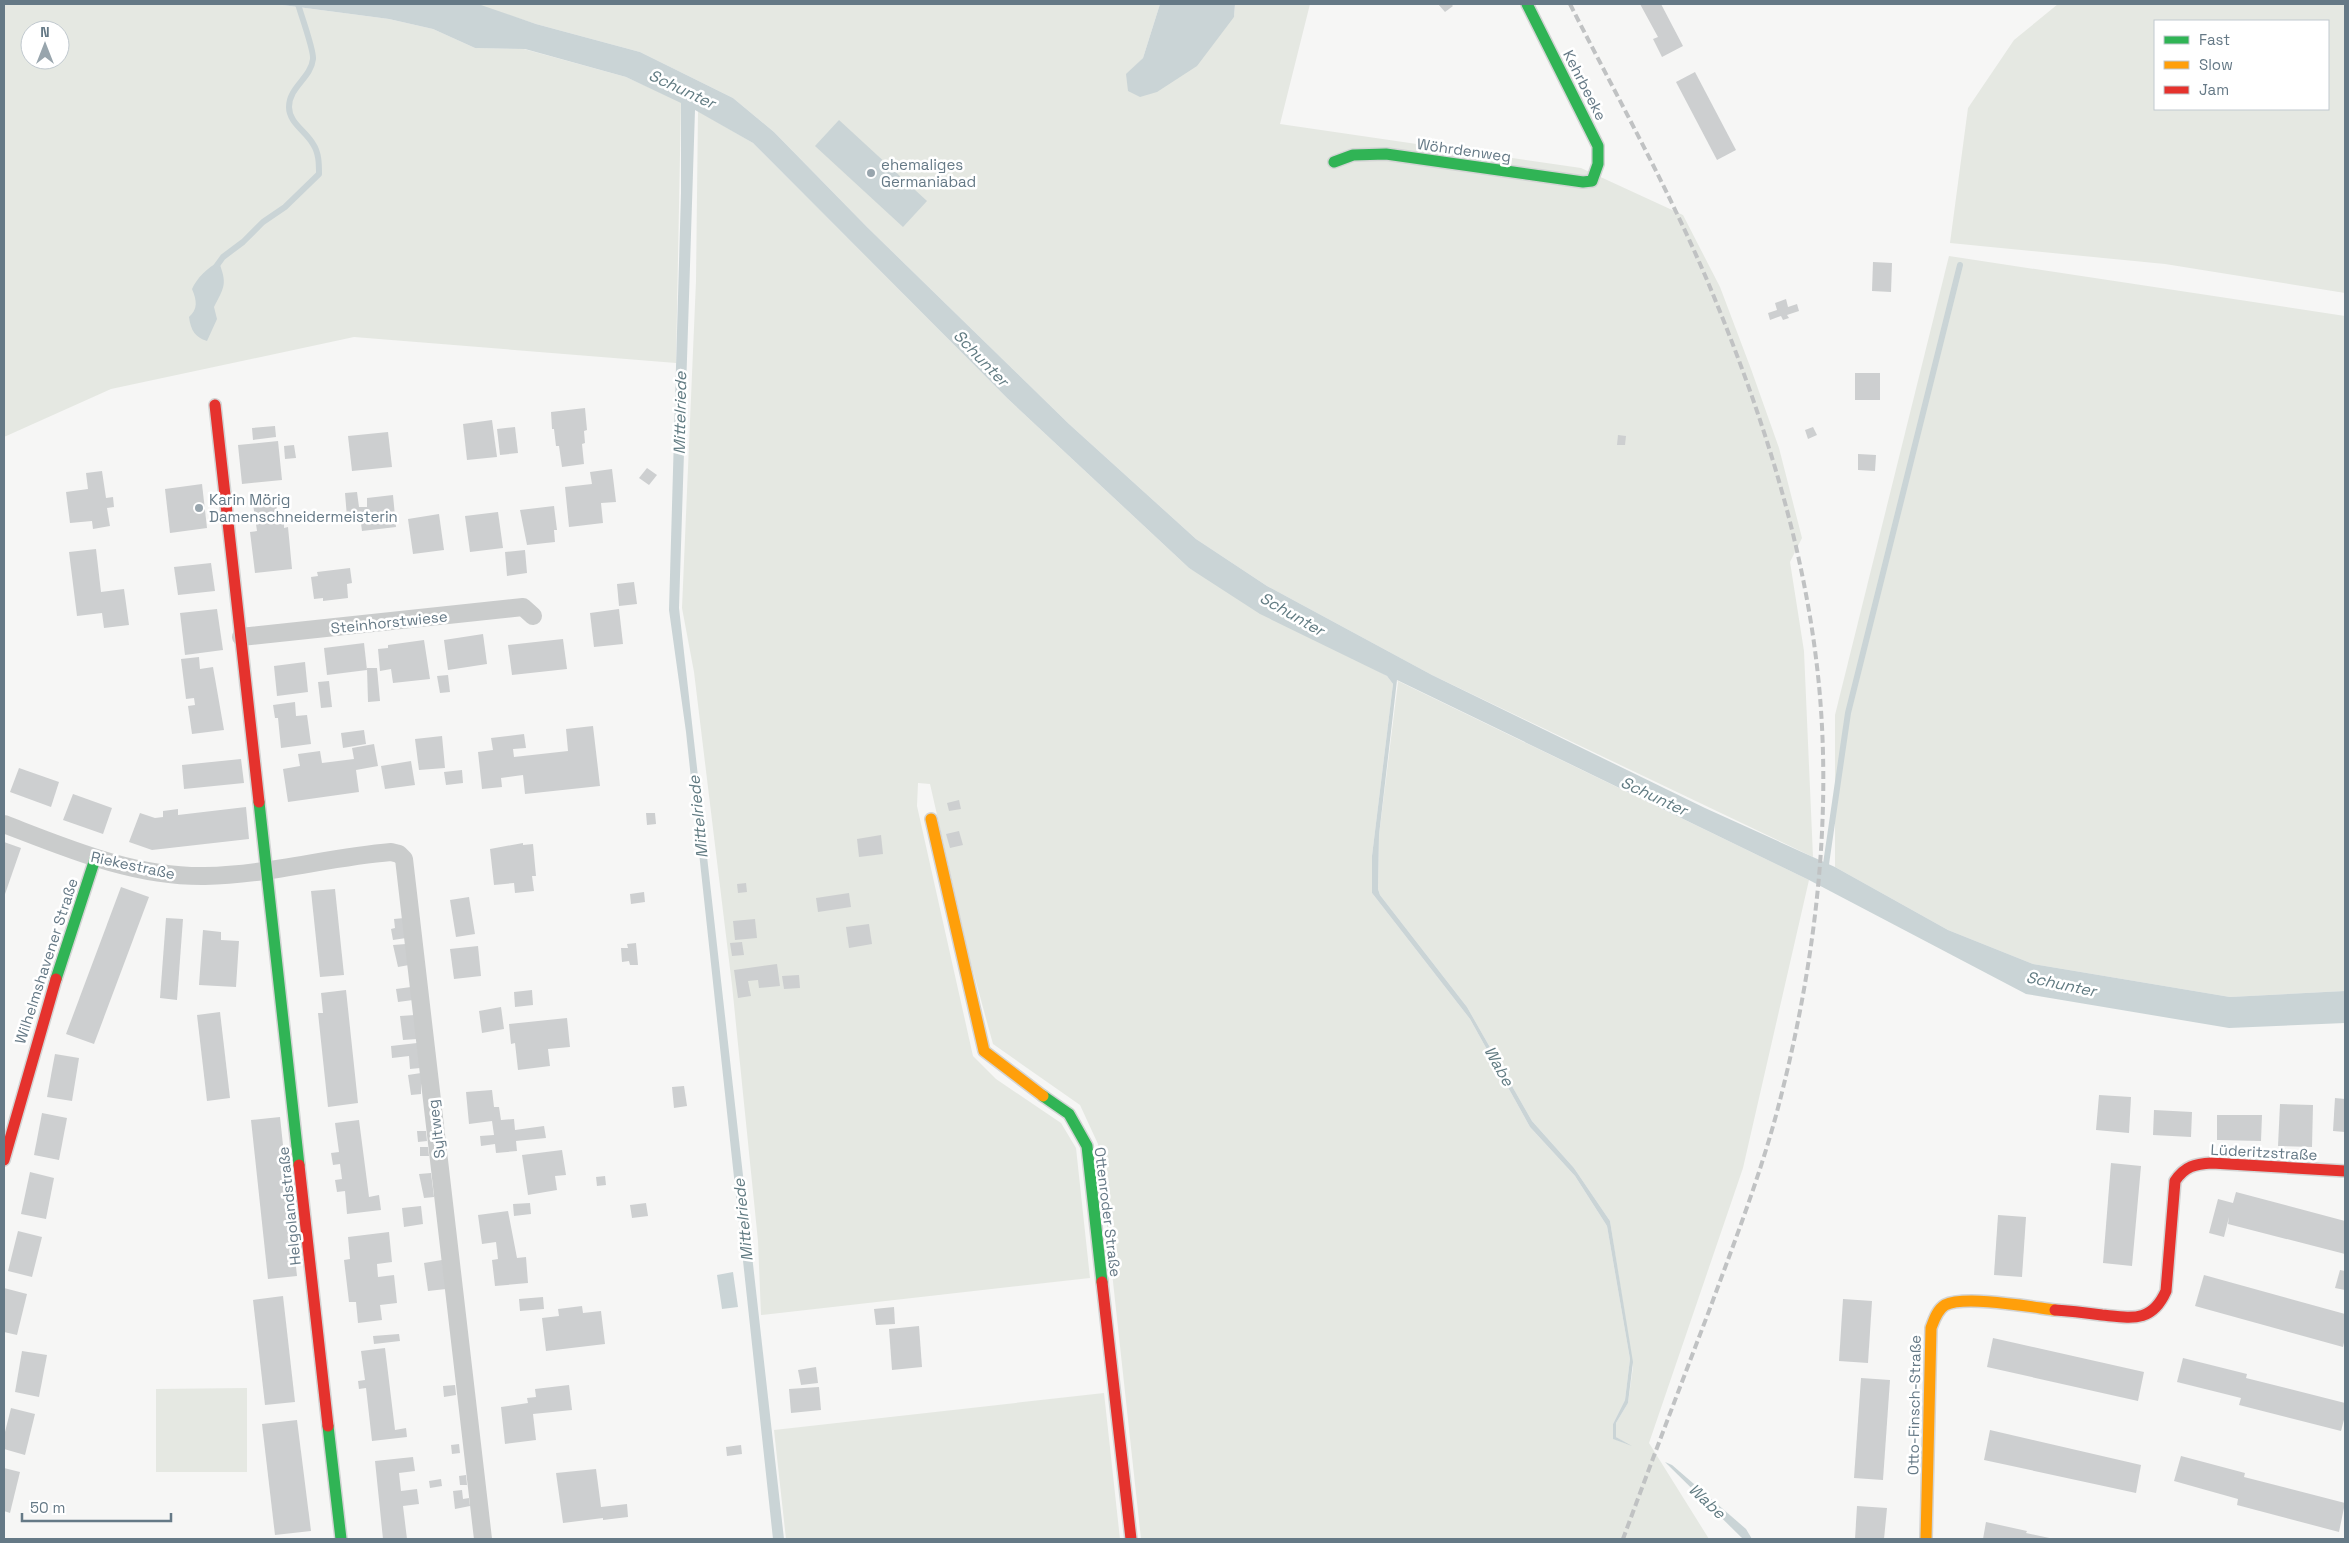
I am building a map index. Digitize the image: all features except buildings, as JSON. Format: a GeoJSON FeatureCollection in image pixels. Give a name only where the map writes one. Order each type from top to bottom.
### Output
{"type":"FeatureCollection","features":[{"type":"Feature","properties":{"kind":"street","name":"Kehrbeeke"},"geometry":{"type":"LineString","coordinates":[[1527,4],[1598,146],[1599,165],[1592,182]]}},
{"type":"Feature","properties":{"kind":"street","name":"Wöhrdenweg"},"geometry":{"type":"LineString","coordinates":[[1334,162],[1346,155],[1357,153],[1386,154],[1592,182]]}},
{"type":"Feature","properties":{"kind":"street"},"geometry":{"type":"LineString","coordinates":[[215,406],[267,869]]}},
{"type":"Feature","properties":{"kind":"street","name":"Steinhorstwiese"},"geometry":{"type":"LineString","coordinates":[[241,637],[523,607],[533,616]]}},
{"type":"Feature","properties":{"kind":"street","name":"Ottenroder Straße"},"geometry":{"type":"LineString","coordinates":[[930,819],[980,1041],[984,1051],[1006,1069],[1070,1114],[1087,1146],[1131,1539]]}},
{"type":"Feature","properties":{"kind":"street","name":"Riekestraße"},"geometry":{"type":"LineString","coordinates":[[4,824],[95,859],[170,875],[217,876],[267,869]]}},
{"type":"Feature","properties":{"kind":"street","name":"Syltweg"},"geometry":{"type":"LineString","coordinates":[[267,869],[391,852],[399,854],[404,859],[483,1539]]}},
{"type":"Feature","properties":{"kind":"street","name":"Wilhelmshavener Straße"},"geometry":{"type":"LineString","coordinates":[[4,1160],[40,1029],[95,859]]}},
{"type":"Feature","properties":{"kind":"street","name":"Helgolandstraße"},"geometry":{"type":"LineString","coordinates":[[267,869],[341,1539]]}},
{"type":"Feature","properties":{"kind":"street","name":"Lüderitzstraße"},"geometry":{"type":"LineString","coordinates":[[2151,1313],[2160,1306],[2166,1291],[2175,1181],[2182,1169],[2194,1164],[2212,1163],[2345,1171]]}},
{"type":"Feature","properties":{"kind":"street","name":"Otto-Finsch-Straße"},"geometry":{"type":"LineString","coordinates":[[1926,1539],[1931,1328],[1936,1313],[1949,1303],[1968,1301],[2136,1318],[2151,1313]]}},
{"type":"Feature","properties":{"kind":"shaded area"},"geometry":{"type":"Polygon","coordinates":[[[4,4],[275,4],[389,19],[433,29],[475,48],[524,49],[626,77],[681,102],[676,363],[354,337],[111,389],[4,437],[4,4]]]}},
{"type":"Feature","properties":{"kind":"shaded area"},"geometry":{"type":"Polygon","coordinates":[[[475,4],[1160,4],[1143,58],[1126,75],[1234,17],[1235,4],[1310,4],[1280,124],[1581,168],[1683,215],[1720,287],[1751,369],[1779,448],[1802,538],[1790,562],[1804,651],[1813,857],[1432,675],[1267,586],[1196,539],[1069,424],[867,227],[774,132],[733,98],[640,52],[536,24],[475,4]]]}},
{"type":"Feature","properties":{"kind":"shaded area"},"geometry":{"type":"Polygon","coordinates":[[[2058,4],[2345,4],[2345,293],[2165,264],[1950,243],[1968,108],[2014,40],[2058,4]]]}},
{"type":"Feature","properties":{"kind":"shaded area"},"geometry":{"type":"Polygon","coordinates":[[[698,111],[753,143],[1007,398],[1189,568],[1387,676],[1393,684],[1372,856],[1372,893],[1470,1019],[1530,1127],[1575,1176],[1607,1226],[1630,1359],[1625,1400],[1613,1424],[1614,1439],[1627,1444],[1616,1437],[1616,1423],[1628,1403],[1633,1367],[1610,1221],[1574,1168],[1532,1121],[1467,1007],[1380,895],[1378,889],[1379,835],[1398,682],[1396,680],[1809,880],[1743,1168],[1649,1443],[1709,1539],[1141,1539],[1098,1144],[1080,1105],[993,1044],[970,960],[930,784],[918,783],[917,806],[973,1056],[996,1079],[1061,1123],[1076,1148],[1090,1278],[761,1315],[758,1241],[732,985],[694,672],[682,608],[696,281],[698,111]]]}},
{"type":"Feature","properties":{"kind":"shaded area"},"geometry":{"type":"Polygon","coordinates":[[[1949,256],[2345,316],[2345,991],[2230,997],[2033,964],[1948,930],[1835,867],[1835,715],[1949,256]]]}},
{"type":"Feature","properties":{"kind":"shaded area"},"geometry":{"type":"Polygon","coordinates":[[[247,1388],[247,1472],[156,1472],[156,1389],[247,1388]]]}},
{"type":"Feature","properties":{"kind":"shaded area"},"geometry":{"type":"Polygon","coordinates":[[[1104,1393],[1120,1539],[786,1539],[774,1430],[1104,1393]]]}},
{"type":"Feature","properties":{"kind":"water"},"geometry":{"type":"Polygon","coordinates":[[[275,4],[481,5],[536,24],[640,52],[733,98],[774,132],[867,227],[1069,424],[1196,539],[1267,586],[1432,675],[1705,808],[1835,867],[1948,930],[2033,964],[2230,997],[2345,991],[2345,1023],[2229,1028],[2026,994],[1809,880],[1397,680],[1379,835],[1378,889],[1380,895],[1467,1007],[1532,1121],[1574,1168],[1610,1221],[1633,1362],[1628,1403],[1616,1423],[1616,1437],[1632,1446],[1613,1439],[1613,1424],[1625,1400],[1630,1359],[1607,1226],[1575,1176],[1530,1127],[1470,1019],[1372,893],[1372,856],[1393,684],[1387,676],[1260,614],[1189,568],[1007,398],[753,143],[695,110],[679,608],[784,1539],[773,1539],[686,732],[669,610],[681,193],[681,103],[626,77],[525,49],[475,48],[433,29],[389,19],[275,4]]]}},
{"type":"Feature","properties":{"kind":"water"},"geometry":{"type":"Polygon","coordinates":[[[1160,4],[1235,4],[1234,17],[1197,66],[1157,92],[1140,97],[1128,91],[1126,74],[1143,58],[1160,4]]]}},
{"type":"Feature","properties":{"kind":"water","name":"ehemaliges Germaniabad"},"geometry":{"type":"Polygon","coordinates":[[[839,120],[927,201],[903,227],[815,146],[839,120]]]}},
{"type":"Feature","properties":{"kind":"water"},"geometry":{"type":"Polygon","coordinates":[[[219,262],[224,285],[214,307],[217,319],[207,341],[199,338],[191,326],[189,317],[194,311],[196,304],[192,289],[203,273],[219,262]]]}},
{"type":"Feature","properties":{"kind":"water"},"geometry":{"type":"Polygon","coordinates":[[[733,1272],[738,1307],[722,1309],[717,1275],[733,1272]]]}},
{"type":"Feature","properties":{"kind":"water","name":"Wabe"},"geometry":{"type":"Polygon","coordinates":[[[1665,1462],[1672,1465],[1746,1529],[1752,1539],[1743,1539],[1665,1462]]]}},
{"type":"Feature","properties":{"kind":"waterway"},"geometry":{"type":"LineString","coordinates":[[215,268],[223,257],[243,242],[263,222],[285,207],[319,174],[315,147],[292,118],[289,107],[292,94],[308,72],[313,59],[298,4]]}},
{"type":"Feature","properties":{"kind":"waterway"},"geometry":{"type":"LineString","coordinates":[[1825,871],[1848,713],[1960,265]]}},
{"type":"Feature","properties":{"kind":"railway"},"geometry":{"type":"LineString","coordinates":[[1570,4],[1692,245],[1728,331],[1765,437],[1796,545],[1807,600],[1816,655],[1823,760],[1823,809],[1816,908],[1801,1007],[1779,1104],[1756,1182],[1623,1539]]}},
{"type":"Feature","properties":{"kind":"traffic: fast"},"geometry":{"type":"LineString","coordinates":[[1334,162],[1353,155],[1386,154],[1583,182],[1592,181],[1598,164],[1598,146],[1527,4]]}},
{"type":"Feature","properties":{"kind":"traffic: fast"},"geometry":{"type":"LineString","coordinates":[[259,802],[299,1165]]}},
{"type":"Feature","properties":{"kind":"traffic: fast"},"geometry":{"type":"LineString","coordinates":[[56,979],[95,859]]}},
{"type":"Feature","properties":{"kind":"traffic: fast"},"geometry":{"type":"LineString","coordinates":[[1043,1096],[1069,1114],[1087,1146],[1102,1282]]}},
{"type":"Feature","properties":{"kind":"traffic: fast"},"geometry":{"type":"LineString","coordinates":[[328,1426],[341,1539]]}},
{"type":"Feature","properties":{"kind":"traffic: slow"},"geometry":{"type":"LineString","coordinates":[[931,819],[984,1051],[1043,1096]]}},
{"type":"Feature","properties":{"kind":"traffic: slow"},"geometry":{"type":"LineString","coordinates":[[1926,1539],[1931,1328],[1936,1315],[1945,1305],[1967,1301],[1982,1301],[2055,1310]]}},
{"type":"Feature","properties":{"kind":"traffic: jam"},"geometry":{"type":"LineString","coordinates":[[215,405],[259,802]]}},
{"type":"Feature","properties":{"kind":"traffic: jam"},"geometry":{"type":"LineString","coordinates":[[4,1160],[56,979]]}},
{"type":"Feature","properties":{"kind":"traffic: jam"},"geometry":{"type":"LineString","coordinates":[[2055,1310],[2132,1317],[2140,1316],[2154,1309],[2166,1291],[2175,1181],[2183,1172],[2191,1167],[2212,1163],[2345,1171]]}},
{"type":"Feature","properties":{"kind":"traffic: jam"},"geometry":{"type":"LineString","coordinates":[[299,1165],[328,1426]]}},
{"type":"Feature","properties":{"kind":"traffic: jam"},"geometry":{"type":"LineString","coordinates":[[1102,1282],[1131,1539]]}},
{"type":"Feature","properties":{"kind":"place","name":"ehemaliges Germaniabad"},"geometry":{"type":"Point","coordinates":[871,173]}},
{"type":"Feature","properties":{"kind":"place","name":"Karin Mörig Damenschneidermeisterin"},"geometry":{"type":"Point","coordinates":[199,508]}},
{"type":"Feature","properties":{"kind":"water label","name":"Schunter"},"geometry":{"type":"Point","coordinates":[682,89]}},
{"type":"Feature","properties":{"kind":"water label","name":"Schunter"},"geometry":{"type":"Point","coordinates":[981,358]}},
{"type":"Feature","properties":{"kind":"water label","name":"Mittelriede"},"geometry":{"type":"Point","coordinates":[680,413]}},
{"type":"Feature","properties":{"kind":"water label","name":"Schunter"},"geometry":{"type":"Point","coordinates":[1292,614]}},
{"type":"Feature","properties":{"kind":"water label","name":"Schunter"},"geometry":{"type":"Point","coordinates":[1654,796]}},
{"type":"Feature","properties":{"kind":"water label","name":"Mittelriede"},"geometry":{"type":"Point","coordinates":[698,817]}},
{"type":"Feature","properties":{"kind":"water label","name":"Schunter"},"geometry":{"type":"Point","coordinates":[2061,984]}},
{"type":"Feature","properties":{"kind":"water label","name":"Mittelriede"},"geometry":{"type":"Point","coordinates":[743,1220]}}]}
